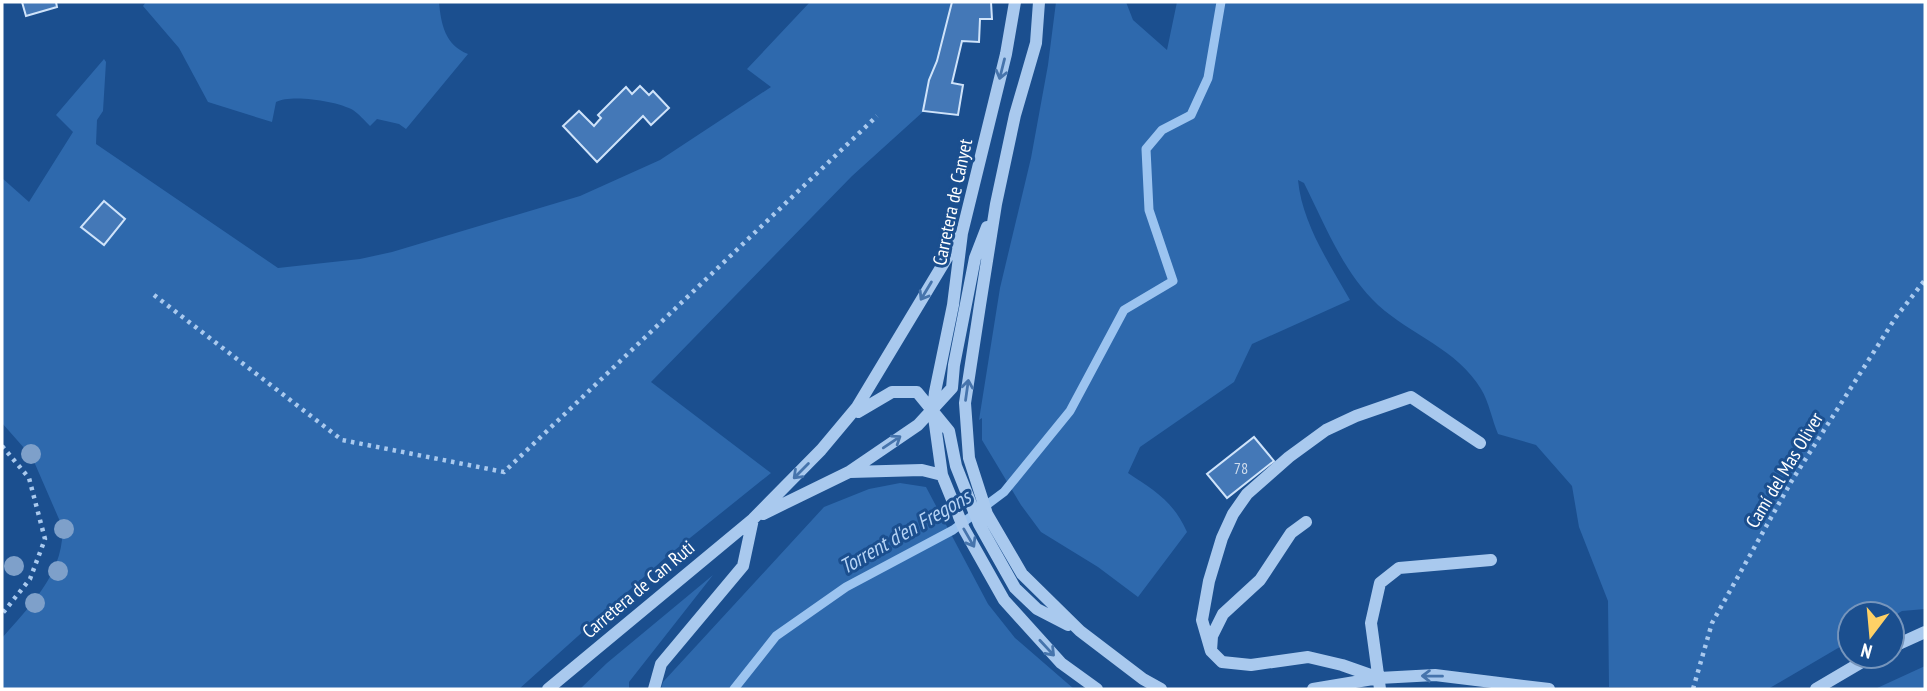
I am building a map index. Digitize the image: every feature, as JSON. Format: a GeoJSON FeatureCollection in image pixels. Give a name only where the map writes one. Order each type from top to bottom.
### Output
{"type":"FeatureCollection","features":[{"type":"Feature","properties":{"kind":"street","name":"Carretera de Canyet"},"geometry":{"type":"LineString","coordinates":[[1015,2],[1006,54],[962,233],[953,305],[934,392],[933,411],[942,475],[964,529],[1004,600],[1061,663],[1097,689]]}},
{"type":"Feature","properties":{"kind":"street"},"geometry":{"type":"LineString","coordinates":[[1039,2],[1036,43],[1015,115],[996,204],[965,403],[969,458],[987,514],[1022,574],[1080,631],[1143,679],[1161,689]]}},
{"type":"Feature","properties":{"kind":"street","name":"Carretera de Can Ruti"},"geometry":{"type":"LineString","coordinates":[[753,519],[849,472],[918,425],[952,388],[975,258],[996,204]]}},
{"type":"Feature","properties":{"kind":"street"},"geometry":{"type":"LineString","coordinates":[[846,421],[858,407],[962,233]]}},
{"type":"Feature","properties":{"kind":"street"},"geometry":{"type":"LineString","coordinates":[[846,421],[874,400],[892,392],[917,391],[949,431],[956,467],[979,524],[1016,588],[1037,609],[1080,631]]}},
{"type":"Feature","properties":{"kind":"street"},"geometry":{"type":"LineString","coordinates":[[1379,684],[1342,665],[1308,657],[1251,665],[1222,662],[1211,651],[1202,620],[1209,581],[1222,538],[1233,514],[1247,494],[1289,457],[1326,430],[1356,416],[1411,397],[1480,443]]}},
{"type":"Feature","properties":{"kind":"street","name":"Carretera de Can Ruti"},"geometry":{"type":"LineString","coordinates":[[548,689],[753,519],[846,421]]}},
{"type":"Feature","properties":{"kind":"street"},"geometry":{"type":"LineString","coordinates":[[849,472],[922,470],[942,475]]}},
{"type":"Feature","properties":{"kind":"street"},"geometry":{"type":"LineString","coordinates":[[654,689],[661,664],[743,566],[753,519]]}},
{"type":"Feature","properties":{"kind":"street"},"geometry":{"type":"LineString","coordinates":[[1211,651],[1212,636],[1223,614],[1260,580],[1291,533],[1306,522]]}},
{"type":"Feature","properties":{"kind":"street"},"geometry":{"type":"LineString","coordinates":[[1379,684],[1371,622],[1380,583],[1399,568],[1491,560]]}},
{"type":"Feature","properties":{"kind":"street"},"geometry":{"type":"LineString","coordinates":[[1906,641],[1925,632]]}},
{"type":"Feature","properties":{"kind":"street"},"geometry":{"type":"LineString","coordinates":[[1816,689],[1848,670]]}},
{"type":"Feature","properties":{"kind":"street"},"geometry":{"type":"LineString","coordinates":[[1312,689],[1379,684],[1435,675],[1549,689]]}},
{"type":"Feature","properties":{"kind":"path"},"geometry":{"type":"LineString","coordinates":[[154,295],[342,440],[505,471],[877,116]]}},
{"type":"Feature","properties":{"kind":"path","name":"Camí del Mas Oliver"},"geometry":{"type":"LineString","coordinates":[[1693,689],[1712,623],[1790,482],[1896,317],[1925,280]]}},
{"type":"Feature","properties":{"kind":"path"},"geometry":{"type":"LineString","coordinates":[[2,446],[29,478],[45,539],[30,579],[2,614]]}},
{"type":"Feature","properties":{"kind":"shaded area"},"geometry":{"type":"Polygon","coordinates":[[[146,2],[439,2],[443,26],[449,39],[468,54],[406,129],[399,124],[377,119],[370,126],[346,107],[326,101],[303,99],[276,102],[272,122],[208,102],[179,48],[143,6],[146,2]]]}},
{"type":"Feature","properties":{"kind":"shaded area"},"geometry":{"type":"Polygon","coordinates":[[[810,2],[954,2],[925,110],[852,176],[651,382],[771,473],[665,558],[519,689],[2,689],[2,638],[34,601],[52,573],[62,542],[62,526],[32,457],[2,423],[2,178],[29,202],[73,132],[56,115],[104,59],[103,111],[97,120],[96,144],[278,268],[360,259],[392,252],[580,196],[660,160],[771,87],[747,69],[810,2]]]}},
{"type":"Feature","properties":{"kind":"shaded area"},"geometry":{"type":"Polygon","coordinates":[[[1056,2],[1126,2],[1133,20],[1167,50],[1177,2],[1925,2],[1925,609],[1906,611],[1906,600],[1836,600],[1836,649],[1768,689],[1609,687],[1608,601],[1579,527],[1572,486],[1536,445],[1498,434],[1484,394],[1471,375],[1447,353],[1391,316],[1366,292],[1345,263],[1304,183],[1298,180],[1311,227],[1350,300],[1252,344],[1234,382],[1140,447],[1128,473],[1169,504],[1187,532],[1138,597],[1098,567],[1041,532],[1021,505],[982,440],[982,418],[979,420],[1000,288],[1031,158],[1056,2]]]}},
{"type":"Feature","properties":{"kind":"shaded area"},"geometry":{"type":"Polygon","coordinates":[[[900,483],[926,487],[988,604],[1015,638],[1074,689],[661,689],[663,682],[824,507],[869,489],[900,483]]]}},
{"type":"Feature","properties":{"kind":"shaded area"},"geometry":{"type":"Polygon","coordinates":[[[713,575],[629,682],[629,689],[580,689],[607,663],[713,575]]]}},
{"type":"Feature","properties":{"kind":"shaded area"},"geometry":{"type":"Polygon","coordinates":[[[1925,666],[1925,689],[1875,689],[1925,666]]]}},
{"type":"Feature","properties":{"kind":"building"},"geometry":{"type":"Polygon","coordinates":[[[22,2],[56,2],[57,7],[26,16],[22,2]]]}},
{"type":"Feature","properties":{"kind":"building"},"geometry":{"type":"Polygon","coordinates":[[[952,2],[991,2],[992,19],[980,19],[979,42],[962,41],[952,83],[963,85],[958,115],[923,111],[929,80],[937,61],[952,2]]]}},
{"type":"Feature","properties":{"kind":"building"},"geometry":{"type":"Polygon","coordinates":[[[640,86],[649,95],[653,91],[669,108],[651,125],[643,116],[597,162],[563,126],[579,111],[594,126],[601,118],[598,115],[626,87],[632,94],[640,86]]]}},
{"type":"Feature","properties":{"kind":"building"},"geometry":{"type":"Polygon","coordinates":[[[104,201],[125,219],[104,245],[81,227],[104,201]]]}},
{"type":"Feature","properties":{"kind":"building"},"geometry":{"type":"Polygon","coordinates":[[[1254,437],[1274,461],[1227,498],[1207,474],[1254,437]]]}},
{"type":"Feature","properties":{"kind":"waterway","name":"Torrent d'en Fregons"},"geometry":{"type":"LineString","coordinates":[[734,689],[776,636],[846,587],[953,530],[1004,492],[1070,411],[1124,310],[1173,281],[1149,210],[1146,149],[1162,130],[1191,115],[1208,78],[1221,2]]}}]}
